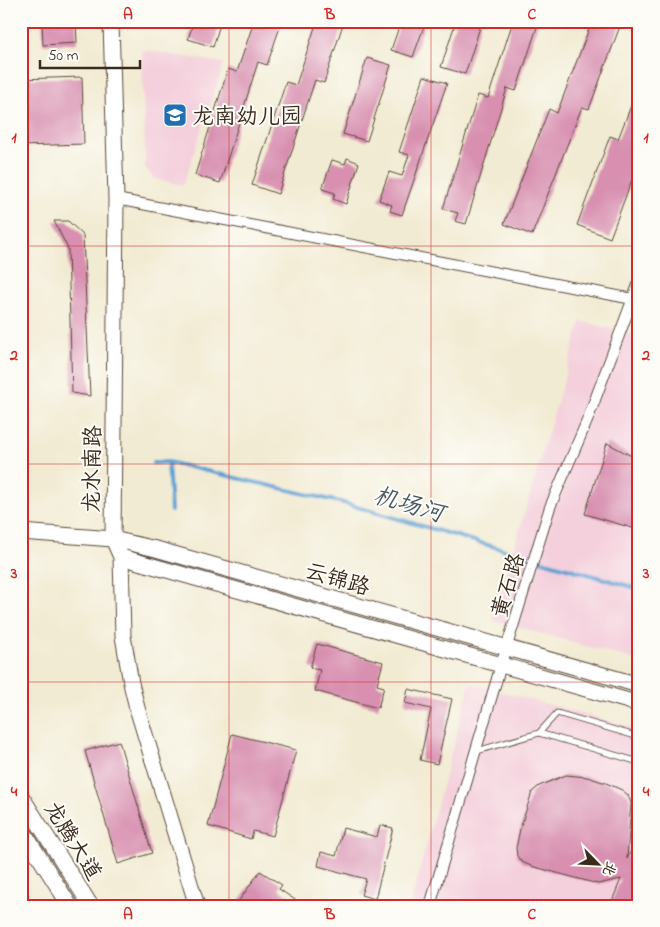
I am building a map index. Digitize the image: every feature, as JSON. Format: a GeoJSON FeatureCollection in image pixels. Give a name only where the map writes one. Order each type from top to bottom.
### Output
{"type":"FeatureCollection","features":[{"type":"Feature","properties":{"kind":"main road","name":"龙水南路"},"geometry":{"type":"LineString","coordinates":[[111,21],[116,199],[113,539],[121,557],[123,636],[131,683],[197,906]]}},
{"type":"Feature","properties":{"kind":"main road","name":"云锦路"},"geometry":{"type":"LineString","coordinates":[[21,532],[113,539],[156,549],[639,685]]}},
{"type":"Feature","properties":{"kind":"main road","name":"云锦路"},"geometry":{"type":"LineString","coordinates":[[121,557],[639,704]]}},
{"type":"Feature","properties":{"kind":"main road","name":"龙腾大道"},"geometry":{"type":"LineString","coordinates":[[21,796],[91,906]]}},
{"type":"Feature","properties":{"kind":"main road","name":"龙腾大道"},"geometry":{"type":"LineString","coordinates":[[21,828],[70,906]]}},
{"type":"Feature","properties":{"kind":"street"},"geometry":{"type":"LineString","coordinates":[[116,199],[636,300]]}},
{"type":"Feature","properties":{"kind":"street","name":"黄石路"},"geometry":{"type":"LineString","coordinates":[[430,906],[550,507],[636,300],[639,282]]}},
{"type":"Feature","properties":{"kind":"lane"},"geometry":{"type":"LineString","coordinates":[[477,751],[539,733],[557,714],[639,737]]}},
{"type":"Feature","properties":{"kind":"lane"},"geometry":{"type":"LineString","coordinates":[[539,733],[639,762]]}},
{"type":"Feature","properties":{"kind":"shaded area","name":"龙南幼儿园"},"geometry":{"type":"Polygon","coordinates":[[[142,50],[224,63],[183,185],[154,179],[145,167],[142,50]]]}},
{"type":"Feature","properties":{"kind":"shaded area"},"geometry":{"type":"Polygon","coordinates":[[[581,321],[639,336],[639,661],[493,620],[581,321]]]}},
{"type":"Feature","properties":{"kind":"shaded area"},"geometry":{"type":"Polygon","coordinates":[[[470,683],[639,729],[639,906],[410,906],[470,683]]]}},
{"type":"Feature","properties":{"kind":"building"},"geometry":{"type":"Polygon","coordinates":[[[42,21],[76,21],[77,43],[43,45],[42,21]]]}},
{"type":"Feature","properties":{"kind":"building"},"geometry":{"type":"Polygon","coordinates":[[[194,21],[221,21],[213,47],[188,39],[194,21]]]}},
{"type":"Feature","properties":{"kind":"building"},"geometry":{"type":"Polygon","coordinates":[[[254,21],[282,21],[267,65],[258,62],[220,183],[195,175],[228,69],[237,72],[254,21]]]}},
{"type":"Feature","properties":{"kind":"building"},"geometry":{"type":"Polygon","coordinates":[[[317,21],[344,21],[324,83],[315,80],[278,194],[252,185],[286,82],[296,85],[317,21]]]}},
{"type":"Feature","properties":{"kind":"building"},"geometry":{"type":"Polygon","coordinates":[[[401,21],[426,21],[413,57],[391,50],[401,21]]]}},
{"type":"Feature","properties":{"kind":"building"},"geometry":{"type":"Polygon","coordinates":[[[456,21],[482,21],[465,74],[441,67],[456,21]]]}},
{"type":"Feature","properties":{"kind":"building"},"geometry":{"type":"Polygon","coordinates":[[[513,21],[539,21],[516,91],[507,88],[466,224],[455,221],[458,213],[443,209],[478,95],[488,98],[513,21]]]}},
{"type":"Feature","properties":{"kind":"building"},"geometry":{"type":"Polygon","coordinates":[[[592,21],[622,21],[589,109],[582,107],[532,235],[504,224],[549,109],[557,113],[592,21]]]}},
{"type":"Feature","properties":{"kind":"building"},"geometry":{"type":"Polygon","coordinates":[[[367,58],[391,65],[367,141],[343,134],[367,58]]]}},
{"type":"Feature","properties":{"kind":"building"},"geometry":{"type":"Polygon","coordinates":[[[424,76],[447,83],[402,215],[390,211],[392,205],[379,200],[389,172],[402,176],[409,155],[399,152],[424,76]]]}},
{"type":"Feature","properties":{"kind":"building"},"geometry":{"type":"Polygon","coordinates":[[[82,77],[84,144],[21,146],[21,79],[82,77]]]}},
{"type":"Feature","properties":{"kind":"building"},"geometry":{"type":"Polygon","coordinates":[[[638,88],[639,161],[610,238],[577,225],[610,136],[618,139],[638,88]]]}},
{"type":"Feature","properties":{"kind":"building"},"geometry":{"type":"Polygon","coordinates":[[[347,158],[359,163],[346,204],[333,199],[335,193],[322,189],[332,160],[345,164],[347,158]]]}},
{"type":"Feature","properties":{"kind":"building"},"geometry":{"type":"Polygon","coordinates":[[[54,221],[68,221],[83,235],[90,396],[72,393],[68,249],[54,221]]]}},
{"type":"Feature","properties":{"kind":"building"},"geometry":{"type":"Polygon","coordinates":[[[607,443],[639,460],[639,530],[585,514],[607,443]]]}},
{"type":"Feature","properties":{"kind":"building"},"geometry":{"type":"Polygon","coordinates":[[[317,644],[383,662],[377,685],[384,687],[378,708],[315,691],[320,670],[310,668],[317,644]]]}},
{"type":"Feature","properties":{"kind":"building"},"geometry":{"type":"Polygon","coordinates":[[[408,689],[452,699],[437,764],[420,760],[431,709],[405,703],[408,689]]]}},
{"type":"Feature","properties":{"kind":"building"},"geometry":{"type":"Polygon","coordinates":[[[232,734],[296,750],[273,836],[253,831],[251,839],[208,826],[232,734]]]}},
{"type":"Feature","properties":{"kind":"building"},"geometry":{"type":"Polygon","coordinates":[[[119,741],[152,853],[118,864],[85,751],[119,741]]]}},
{"type":"Feature","properties":{"kind":"building"},"geometry":{"type":"Polygon","coordinates":[[[566,775],[587,777],[606,783],[622,790],[628,795],[631,803],[627,859],[639,835],[639,906],[610,906],[621,879],[598,884],[531,866],[522,862],[517,856],[516,848],[520,829],[532,792],[539,786],[566,775]]]}},
{"type":"Feature","properties":{"kind":"building"},"geometry":{"type":"Polygon","coordinates":[[[380,825],[393,828],[375,899],[361,895],[366,879],[318,866],[321,852],[336,856],[343,828],[377,837],[380,825]]]}},
{"type":"Feature","properties":{"kind":"building"},"geometry":{"type":"Polygon","coordinates":[[[260,871],[282,885],[279,889],[304,906],[244,906],[238,902],[260,871]]]}},
{"type":"Feature","properties":{"kind":"waterway","name":"机场河"},"geometry":{"type":"LineString","coordinates":[[168,462],[171,511]]}},
{"type":"Feature","properties":{"kind":"waterway","name":"机场河"},"geometry":{"type":"LineString","coordinates":[[153,463],[168,462],[340,502],[639,589]]}},
{"type":"Feature","properties":{"kind":"place","name":"龙南幼儿园"},"geometry":{"type":"Point","coordinates":[175,115]}}]}
